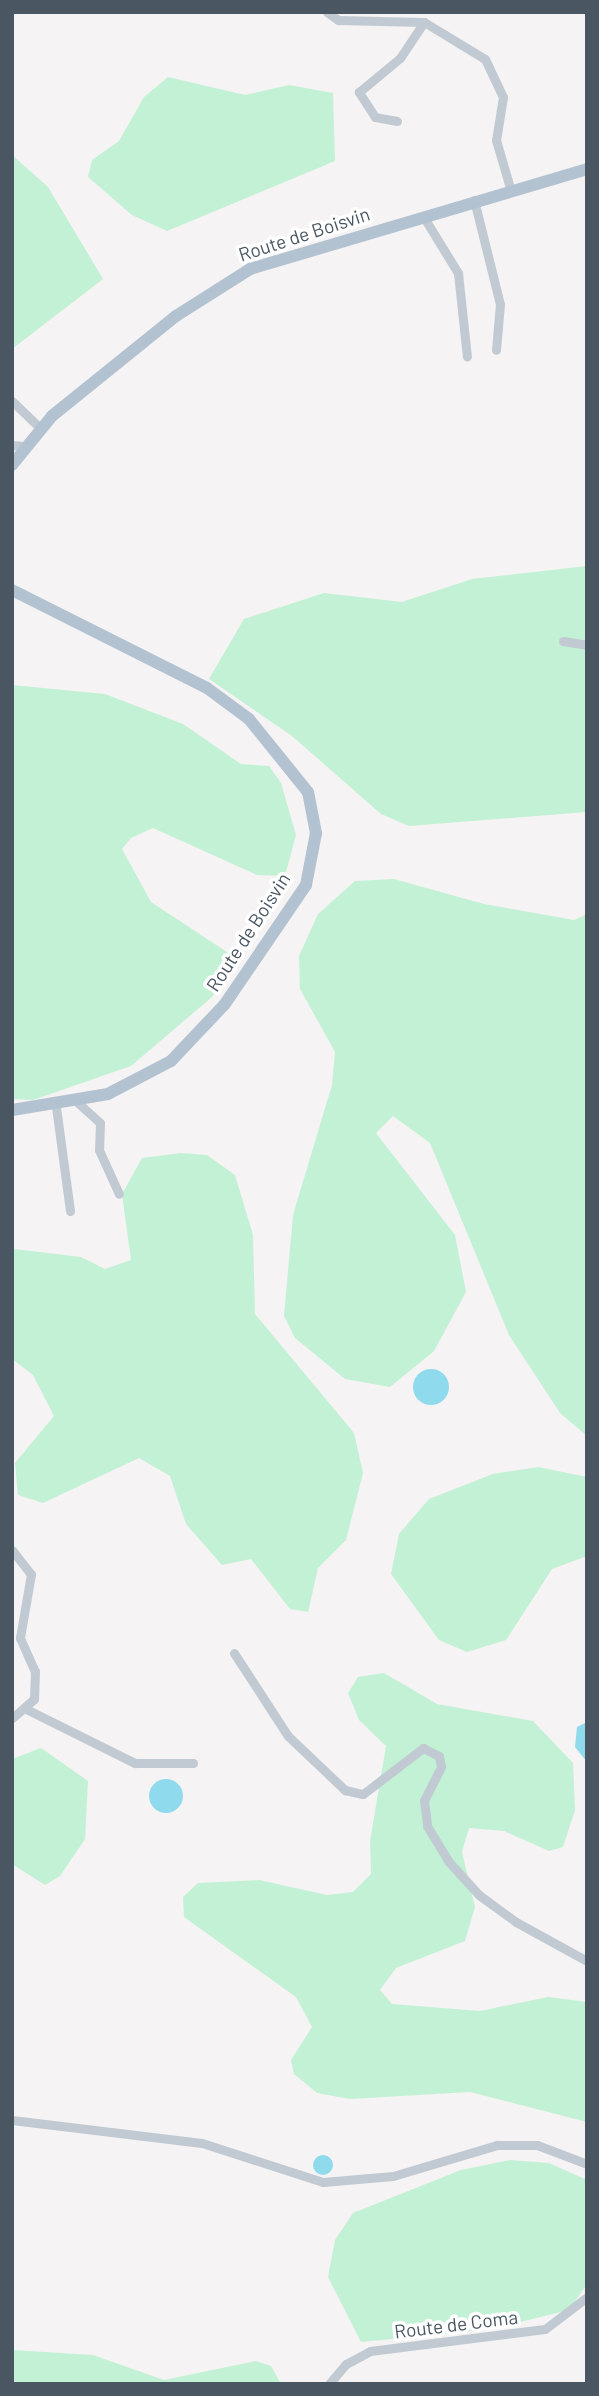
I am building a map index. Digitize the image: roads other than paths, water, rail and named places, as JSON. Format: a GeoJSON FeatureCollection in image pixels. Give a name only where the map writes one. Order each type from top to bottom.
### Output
{"type":"FeatureCollection","features":[{"type":"Feature","properties":{"kind":"main road","name":"Route de Boisvin"},"geometry":{"type":"LineString","coordinates":[[12,465],[18,446],[176,316],[250,269],[510,188],[587,169]]}},
{"type":"Feature","properties":{"kind":"main road","name":"Route de Boisvin"},"geometry":{"type":"LineString","coordinates":[[12,590],[207,688],[249,719],[308,792],[316,833],[306,885],[225,1005],[171,1061],[108,1094],[56,1107],[12,1110]]}},
{"type":"Feature","properties":{"kind":"street"},"geometry":{"type":"LineString","coordinates":[[327,12],[338,20],[424,22],[485,59],[499,78],[503,97],[496,139],[510,188]]}},
{"type":"Feature","properties":{"kind":"street"},"geometry":{"type":"LineString","coordinates":[[397,121],[375,117],[359,92],[400,58],[424,22]]}},
{"type":"Feature","properties":{"kind":"street"},"geometry":{"type":"LineString","coordinates":[[474,200],[500,304],[496,350]]}},
{"type":"Feature","properties":{"kind":"street"},"geometry":{"type":"LineString","coordinates":[[423,216],[458,273],[467,357]]}},
{"type":"Feature","properties":{"kind":"street"},"geometry":{"type":"LineString","coordinates":[[12,401],[40,428]]}},
{"type":"Feature","properties":{"kind":"street"},"geometry":{"type":"LineString","coordinates":[[563,641],[587,645]]}},
{"type":"Feature","properties":{"kind":"street"},"geometry":{"type":"LineString","coordinates":[[77,1102],[100,1123],[99,1150],[119,1194]]}},
{"type":"Feature","properties":{"kind":"street"},"geometry":{"type":"LineString","coordinates":[[56,1107],[70,1211]]}},
{"type":"Feature","properties":{"kind":"street"},"geometry":{"type":"LineString","coordinates":[[12,1550],[31,1574],[20,1638],[35,1671],[34,1699],[12,1718]]}},
{"type":"Feature","properties":{"kind":"street"},"geometry":{"type":"LineString","coordinates":[[234,1653],[288,1736],[345,1790],[363,1794],[408,1755],[432,1750],[441,1766],[424,1800],[427,1826],[449,1862],[498,1909],[562,1952],[587,1961]]}},
{"type":"Feature","properties":{"kind":"street"},"geometry":{"type":"LineString","coordinates":[[24,1708],[135,1763],[193,1763]]}},
{"type":"Feature","properties":{"kind":"street"},"geometry":{"type":"LineString","coordinates":[[12,2120],[202,2143],[323,2182],[393,2176],[497,2145],[537,2146],[587,2164]]}},
{"type":"Feature","properties":{"kind":"street","name":"Route de Coma"},"geometry":{"type":"LineString","coordinates":[[329,2384],[370,2351],[545,2329],[587,2297]]}},
{"type":"Feature","properties":{"kind":"water"},"geometry":{"type":"Polygon","coordinates":[[[431,1369],[444,1374],[449,1387],[444,1400],[431,1405],[418,1400],[413,1387],[418,1374],[431,1369]]]}},
{"type":"Feature","properties":{"kind":"water"},"geometry":{"type":"Polygon","coordinates":[[[587,1722],[587,1762],[575,1747],[577,1727],[587,1722]]]}},
{"type":"Feature","properties":{"kind":"water"},"geometry":{"type":"Polygon","coordinates":[[[166,1779],[178,1784],[183,1796],[178,1808],[166,1813],[154,1808],[149,1796],[154,1784],[166,1779]]]}},
{"type":"Feature","properties":{"kind":"water"},"geometry":{"type":"Polygon","coordinates":[[[323,2155],[330,2158],[333,2165],[330,2172],[323,2175],[316,2172],[313,2165],[316,2158],[323,2155]]]}}]}
